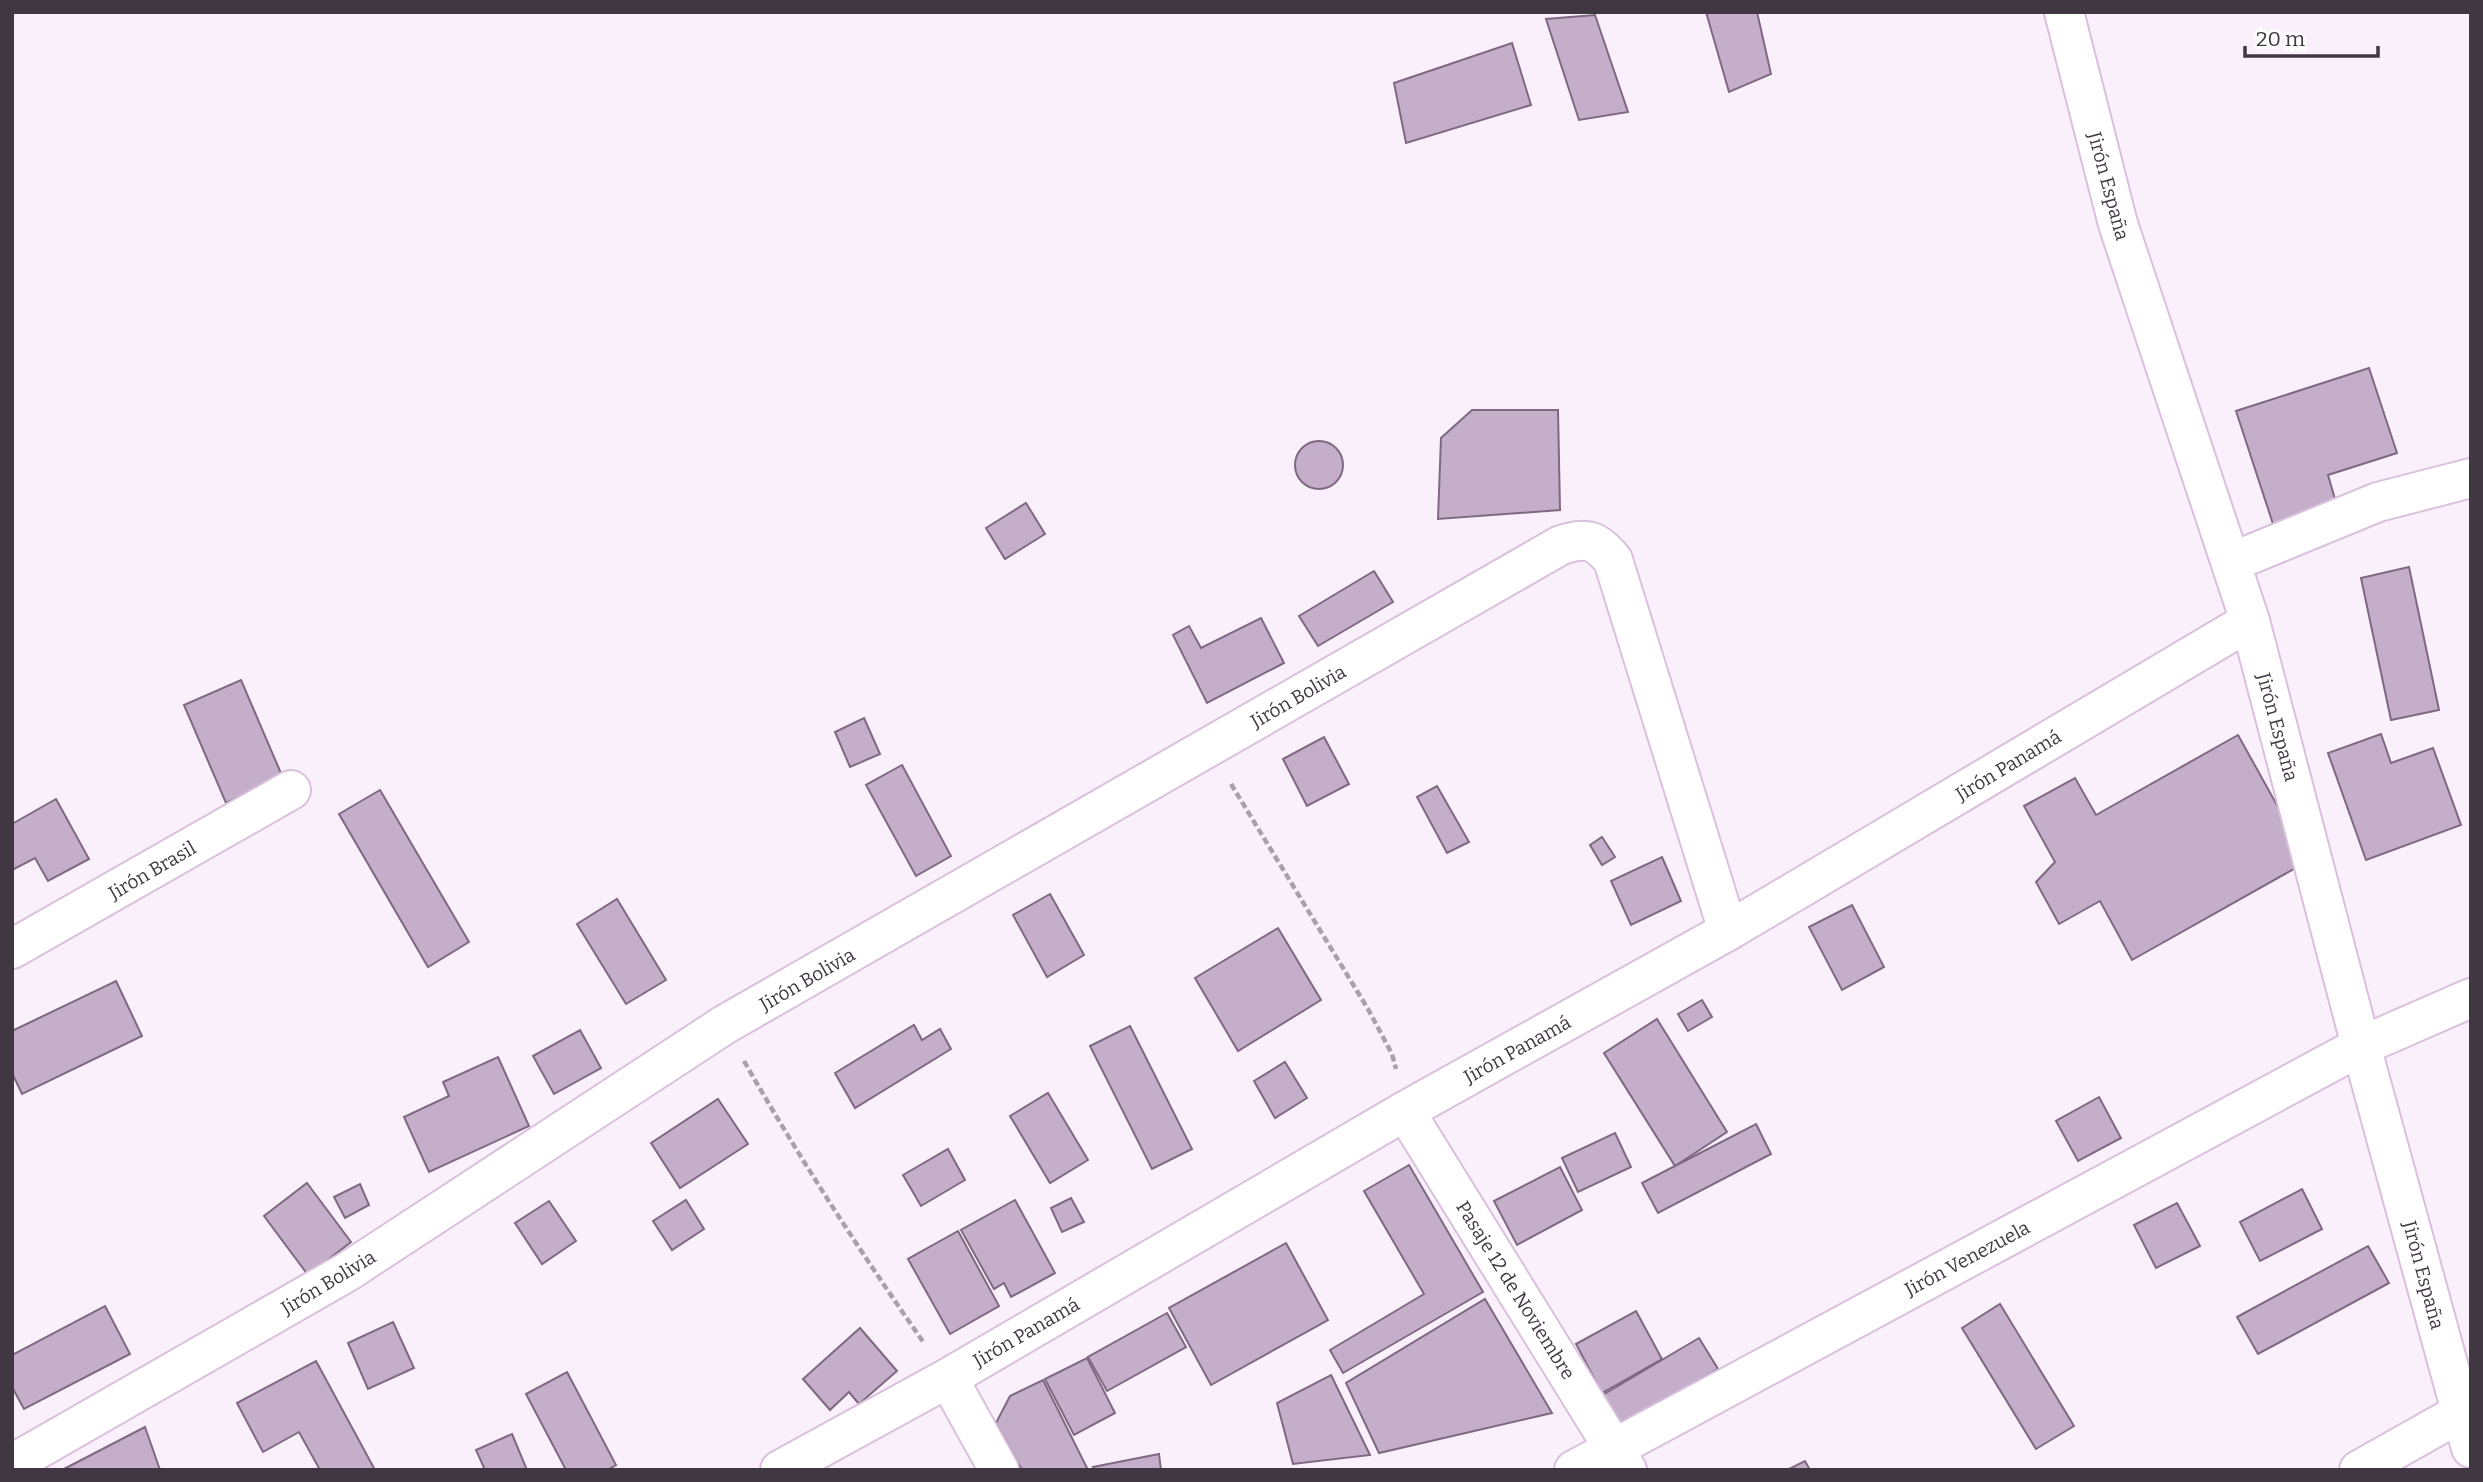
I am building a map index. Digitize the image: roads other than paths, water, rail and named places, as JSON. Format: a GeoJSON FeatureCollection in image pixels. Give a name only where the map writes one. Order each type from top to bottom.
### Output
{"type":"FeatureCollection","features":[{"type":"Feature","properties":{"kind":"street","name":"Jirón España"},"geometry":{"type":"LineString","coordinates":[[2064,12],[2118,224],[2250,621],[2361,1046],[2466,1409],[2471,1448]]}},
{"type":"Feature","properties":{"kind":"street"},"geometry":{"type":"LineString","coordinates":[[2232,562],[2378,502],[2471,478]]}},
{"type":"Feature","properties":{"kind":"street","name":"Jirón Bolivia"},"geometry":{"type":"LineString","coordinates":[[12,1464],[346,1272],[724,1025],[1561,545],[1581,539],[1600,544],[1613,560],[1728,932]]}},
{"type":"Feature","properties":{"kind":"street","name":"Jirón Panamá"},"geometry":{"type":"LineString","coordinates":[[780,1470],[948,1378],[1405,1111],[1728,932],[2250,621]]}},
{"type":"Feature","properties":{"kind":"street","name":"Jirón Brasil"},"geometry":{"type":"LineString","coordinates":[[12,949],[291,790]]}},
{"type":"Feature","properties":{"kind":"street","name":"Jirón Venezuela"},"geometry":{"type":"LineString","coordinates":[[1574,1470],[1620,1459],[2361,1046],[2471,999]]}},
{"type":"Feature","properties":{"kind":"street","name":"Pasaje 12 de Noviembre"},"geometry":{"type":"LineString","coordinates":[[1405,1111],[1620,1459]]}},
{"type":"Feature","properties":{"kind":"street"},"geometry":{"type":"LineString","coordinates":[[948,1378],[999,1470]]}},
{"type":"Feature","properties":{"kind":"street"},"geometry":{"type":"LineString","coordinates":[[2359,1470],[2466,1409]]}}]}
